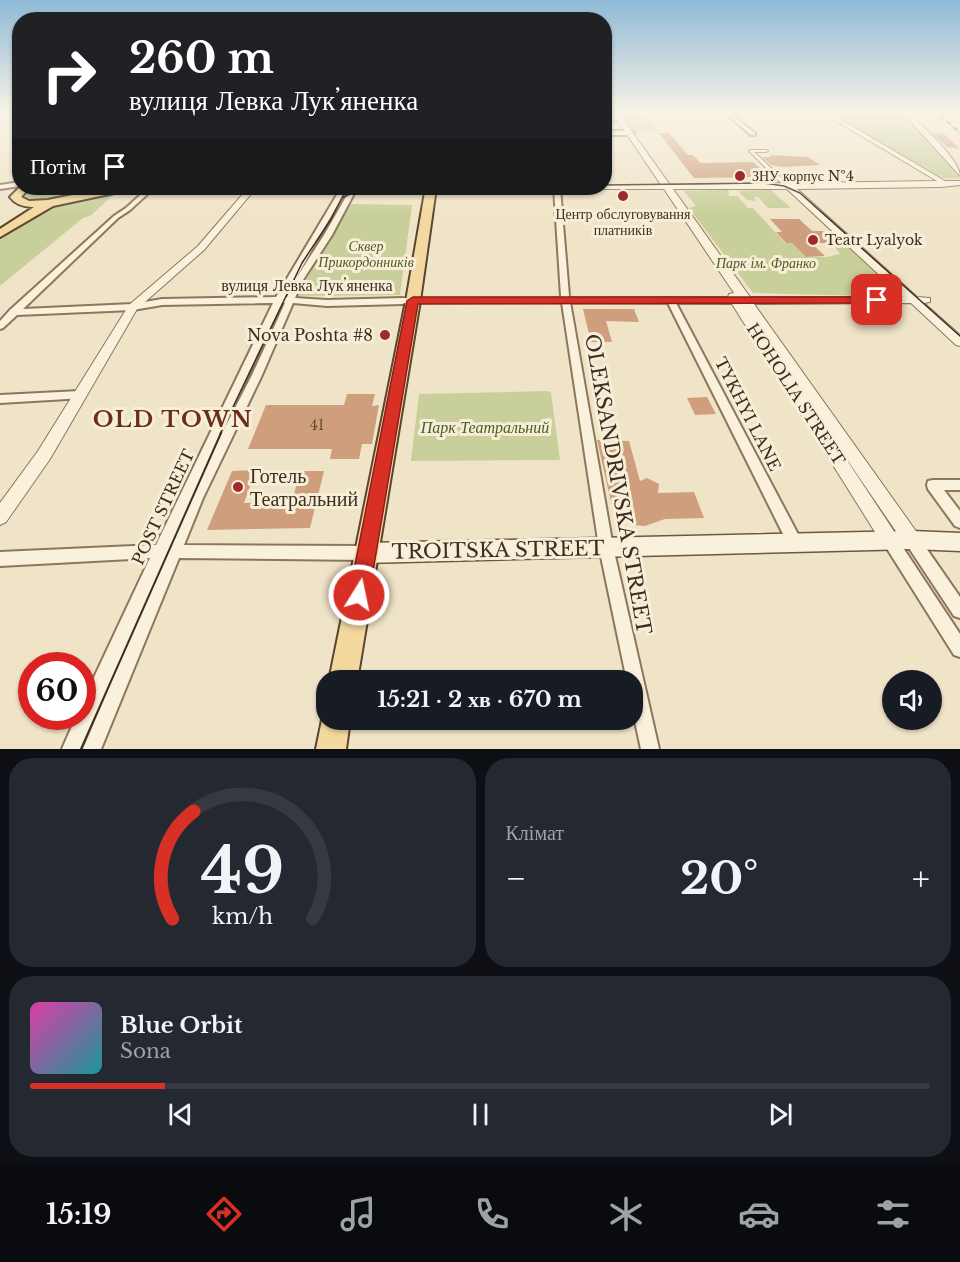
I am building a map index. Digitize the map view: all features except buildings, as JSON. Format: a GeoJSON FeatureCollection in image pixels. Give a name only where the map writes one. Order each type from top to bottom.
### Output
{"type":"FeatureCollection","features":[{"type":"Feature","properties":{"kind":"main road"},"geometry":{"type":"LineString","coordinates":[[0,221],[17,210],[16,199],[19,195]]}},
{"type":"Feature","properties":{"kind":"main road"},"geometry":{"type":"LineString","coordinates":[[0,234],[37,210],[79,195]]}},
{"type":"Feature","properties":{"kind":"main road"},"geometry":{"type":"LineString","coordinates":[[16,199],[35,204],[86,195]]}},
{"type":"Feature","properties":{"kind":"main road"},"geometry":{"type":"LineString","coordinates":[[395,195],[415,202]]}},
{"type":"Feature","properties":{"kind":"main road"},"geometry":{"type":"LineString","coordinates":[[408,301],[415,202],[422,195]]}},
{"type":"Feature","properties":{"kind":"main road"},"geometry":{"type":"LineString","coordinates":[[345,670],[408,301],[429,195]]}},
{"type":"Feature","properties":{"kind":"main road","name":"TROITSKA STREET"},"geometry":{"type":"LineString","coordinates":[[366,553],[912,540],[960,542]]}},
{"type":"Feature","properties":{"kind":"main road"},"geometry":{"type":"LineString","coordinates":[[331,749],[334,730]]}},
{"type":"Feature","properties":{"kind":"street","name":"HOHOLIA STREET"},"geometry":{"type":"LineString","coordinates":[[636,147],[960,610]]}},
{"type":"Feature","properties":{"kind":"street"},"geometry":{"type":"LineString","coordinates":[[887,147],[939,179],[942,182],[941,185]]}},
{"type":"Feature","properties":{"kind":"street"},"geometry":{"type":"LineString","coordinates":[[938,147],[960,174]]}},
{"type":"Feature","properties":{"kind":"street"},"geometry":{"type":"LineString","coordinates":[[766,151],[751,151],[920,300],[960,331]]}},
{"type":"Feature","properties":{"kind":"street"},"geometry":{"type":"LineString","coordinates":[[612,187],[960,183]]}},
{"type":"Feature","properties":{"kind":"street"},"geometry":{"type":"LineString","coordinates":[[0,188],[16,199]]}},
{"type":"Feature","properties":{"kind":"street"},"geometry":{"type":"LineString","coordinates":[[0,326],[116,217],[143,195]]}},
{"type":"Feature","properties":{"kind":"street"},"geometry":{"type":"LineString","coordinates":[[0,517],[44,455],[114,336],[134,308],[201,248],[245,195]]}},
{"type":"Feature","properties":{"kind":"street","name":"POST STREET"},"geometry":{"type":"LineString","coordinates":[[71,749],[168,551],[284,300],[345,195]]}},
{"type":"Feature","properties":{"kind":"street","name":"OLEKSANDRIVSKA STREET"},"geometry":{"type":"LineString","coordinates":[[558,195],[566,301],[606,547],[650,749]]}},
{"type":"Feature","properties":{"kind":"street","name":"вулиця Левка Лукʼяненка"},"geometry":{"type":"LineString","coordinates":[[13,312],[134,308],[162,302],[284,300],[327,303],[920,300]]}},
{"type":"Feature","properties":{"kind":"street","name":"HOHOLIA STREET"},"geometry":{"type":"LineString","coordinates":[[741,300],[960,649]]}},
{"type":"Feature","properties":{"kind":"street"},"geometry":{"type":"LineString","coordinates":[[920,300],[960,342]]}},
{"type":"Feature","properties":{"kind":"street","name":"TYKHYI LANE"},"geometry":{"type":"LineString","coordinates":[[671,301],[795,543]]}},
{"type":"Feature","properties":{"kind":"street"},"geometry":{"type":"LineString","coordinates":[[0,399],[80,395]]}},
{"type":"Feature","properties":{"kind":"street"},"geometry":{"type":"LineString","coordinates":[[960,485],[933,485],[960,522]]}},
{"type":"Feature","properties":{"kind":"street","name":"POST STREET"},"geometry":{"type":"LineString","coordinates":[[92,749],[168,551]]}},
{"type":"Feature","properties":{"kind":"street","name":"TROITSKA STREET"},"geometry":{"type":"LineString","coordinates":[[0,559],[168,551],[366,553]]}},
{"type":"Feature","properties":{"kind":"green space"},"geometry":{"type":"Polygon","coordinates":[[[889,147],[932,147],[960,179],[943,178],[889,147]]]}},
{"type":"Feature","properties":{"kind":"green space","name":"Парк ім. Франко"},"geometry":{"type":"Polygon","coordinates":[[[728,190],[729,196],[737,196],[748,208],[753,208],[785,243],[792,243],[806,257],[827,257],[840,254],[832,243],[846,243],[904,297],[753,293],[689,208],[696,206],[684,191],[728,190]]]}},
{"type":"Feature","properties":{"kind":"green space"},"geometry":{"type":"Polygon","coordinates":[[[771,190],[791,208],[768,208],[758,197],[754,197],[756,201],[747,200],[738,191],[771,190]]]}},
{"type":"Feature","properties":{"kind":"green space"},"geometry":{"type":"Polygon","coordinates":[[[20,195],[75,195],[47,202],[20,198],[20,195]]]}},
{"type":"Feature","properties":{"kind":"green space"},"geometry":{"type":"Polygon","coordinates":[[[100,195],[114,195],[0,286],[0,239],[34,214],[58,204],[100,195]]]}},
{"type":"Feature","properties":{"kind":"green space","name":"Сквер Прикордонників"},"geometry":{"type":"Polygon","coordinates":[[[349,204],[412,205],[400,295],[297,296],[349,204]]]}},
{"type":"Feature","properties":{"kind":"green space","name":"Парк Театральний"},"geometry":{"type":"Polygon","coordinates":[[[548,391],[551,393],[560,460],[411,461],[419,394],[548,391]]]}},
{"type":"Feature","properties":{"kind":"tram line"},"geometry":{"type":"LineString","coordinates":[[612,185],[764,183],[784,186],[800,193],[960,336]]}},
{"type":"Feature","properties":{"kind":"tram line"},"geometry":{"type":"LineString","coordinates":[[220,434],[302,263],[331,219],[343,195]]}},
{"type":"Feature","properties":{"kind":"tram line"},"geometry":{"type":"LineString","coordinates":[[342,198],[348,195]]}},
{"type":"Feature","properties":{"kind":"tram line"},"geometry":{"type":"LineString","coordinates":[[81,749],[221,433]]}},
{"type":"Feature","properties":{"kind":"place","name":"ЗНУ корпус №4"},"geometry":{"type":"Point","coordinates":[740,176]}},
{"type":"Feature","properties":{"kind":"place","name":"Центр обслуговування платників"},"geometry":{"type":"Point","coordinates":[623,196]}},
{"type":"Feature","properties":{"kind":"place","name":"Teatr Lyalyok"},"geometry":{"type":"Point","coordinates":[813,240]}},
{"type":"Feature","properties":{"kind":"place","name":"Nova Poshta #8"},"geometry":{"type":"Point","coordinates":[385,335]}},
{"type":"Feature","properties":{"kind":"place","name":"Готель Театральний"},"geometry":{"type":"Point","coordinates":[238,487]}},
{"type":"Feature","properties":{"kind":"district","name":"OLD TOWN"},"geometry":{"type":"Point","coordinates":[173,419]}},
{"type":"Feature","properties":{"kind":"route"},"geometry":{"type":"LineString","coordinates":[[359,595],[413,301],[877,300]]}}]}
